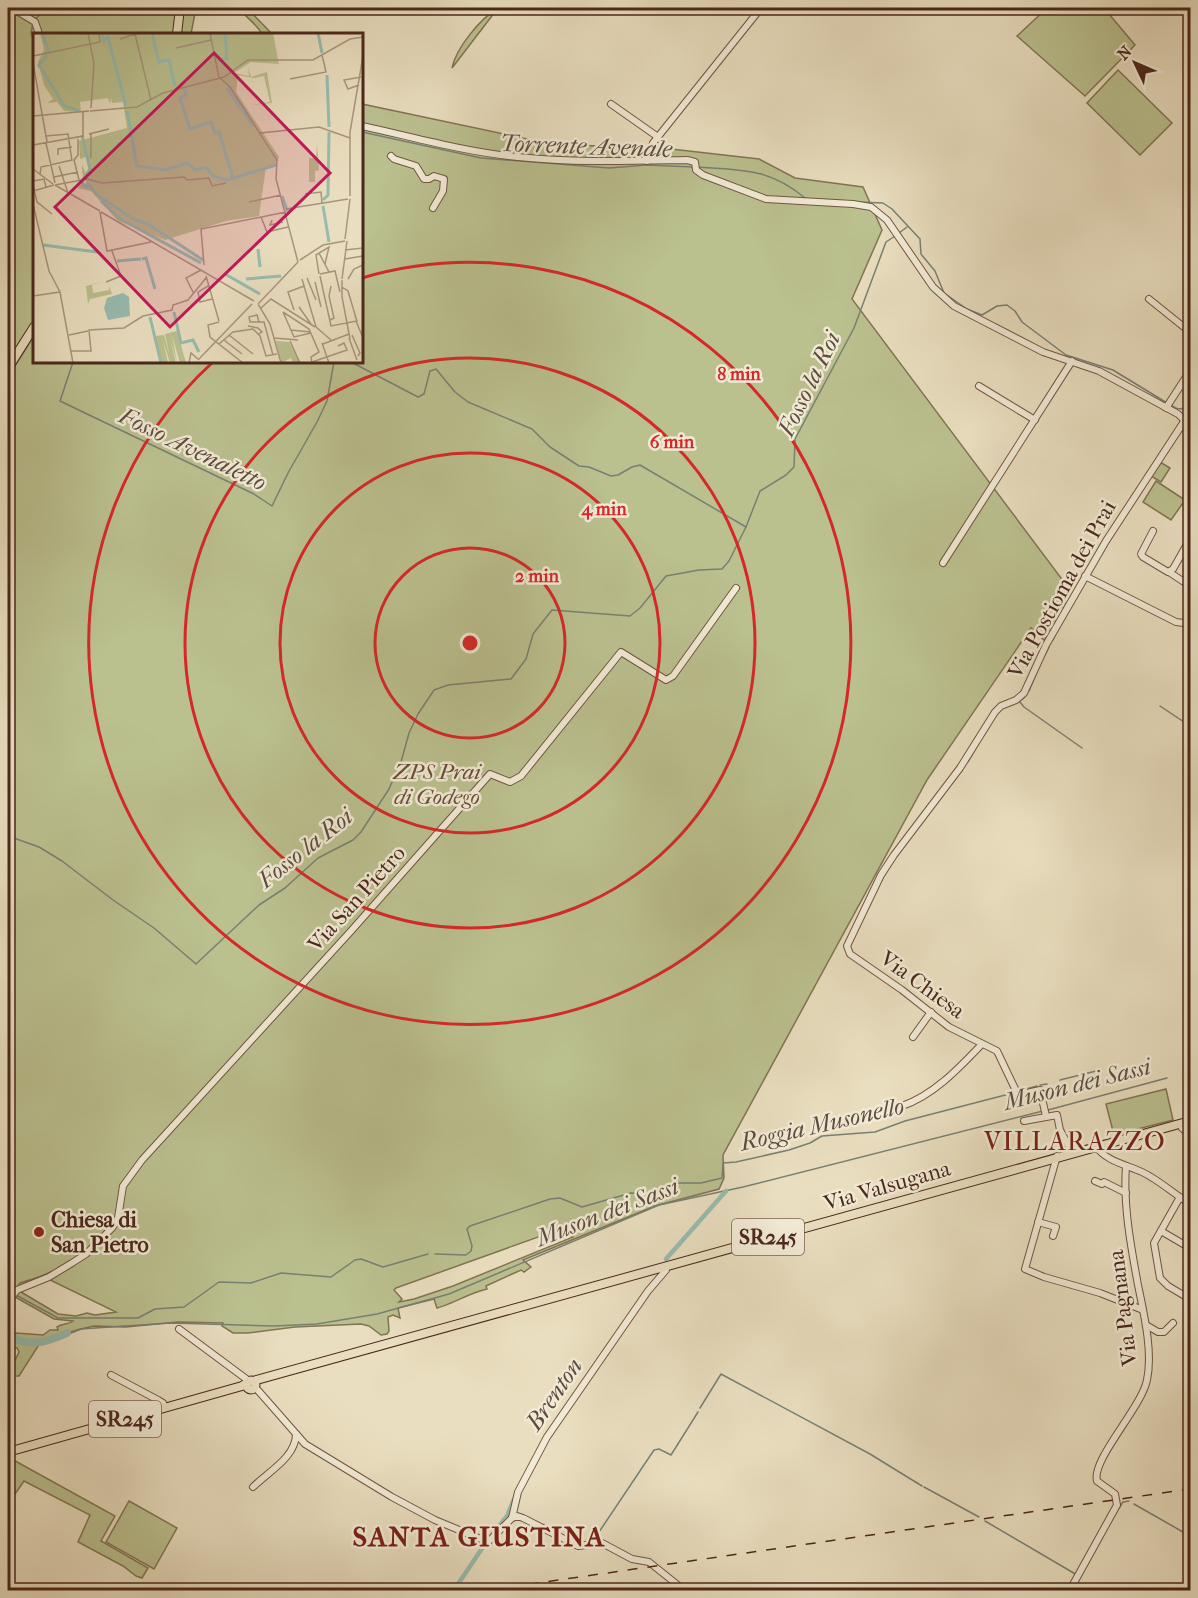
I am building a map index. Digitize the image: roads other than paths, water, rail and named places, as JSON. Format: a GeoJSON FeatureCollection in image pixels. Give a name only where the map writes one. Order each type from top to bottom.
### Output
{"type":"FeatureCollection","features":[{"type":"Feature","properties":{"kind":"main road"},"geometry":{"type":"LineString","coordinates":[[177,33],[180,8]]}},
{"type":"Feature","properties":{"kind":"main road"},"geometry":{"type":"LineString","coordinates":[[8,368],[33,329]]}},
{"type":"Feature","properties":{"kind":"main road","name":"Via Valsugana"},"geometry":{"type":"LineString","coordinates":[[567,1294],[1057,1156],[1191,1121]]}},
{"type":"Feature","properties":{"kind":"main road","name":"SR245"},"geometry":{"type":"LineString","coordinates":[[8,1452],[567,1294]]}},
{"type":"Feature","properties":{"kind":"street"},"geometry":{"type":"LineString","coordinates":[[12,8],[33,21],[39,33]]}},
{"type":"Feature","properties":{"kind":"street"},"geometry":{"type":"LineString","coordinates":[[646,161],[658,137],[761,8]]}},
{"type":"Feature","properties":{"kind":"street"},"geometry":{"type":"LineString","coordinates":[[611,104],[658,137]]}},
{"type":"Feature","properties":{"kind":"street"},"geometry":{"type":"LineString","coordinates":[[363,126],[455,147],[516,157],[610,162],[687,160],[703,175],[766,199],[871,207],[883,216],[933,287],[948,302],[1037,349],[1099,371],[1167,405],[1191,426]]}},
{"type":"Feature","properties":{"kind":"street"},"geometry":{"type":"LineString","coordinates":[[391,156],[416,166],[424,179],[434,176],[444,179],[443,191],[433,208]]}},
{"type":"Feature","properties":{"kind":"street"},"geometry":{"type":"LineString","coordinates":[[1149,299],[1191,332]]}},
{"type":"Feature","properties":{"kind":"street"},"geometry":{"type":"LineString","coordinates":[[943,563],[1072,362]]}},
{"type":"Feature","properties":{"kind":"street"},"geometry":{"type":"LineString","coordinates":[[1167,405],[1191,371]]}},
{"type":"Feature","properties":{"kind":"street"},"geometry":{"type":"LineString","coordinates":[[979,386],[1035,420]]}},
{"type":"Feature","properties":{"kind":"street","name":"Via Postioma dei Prai"},"geometry":{"type":"LineString","coordinates":[[846,949],[873,892],[894,855],[960,768],[995,712],[1024,693],[1046,645],[1085,576],[1185,420]]}},
{"type":"Feature","properties":{"kind":"street"},"geometry":{"type":"LineString","coordinates":[[1153,531],[1141,554],[1184,582]]}},
{"type":"Feature","properties":{"kind":"street"},"geometry":{"type":"LineString","coordinates":[[1169,572],[1191,540]]}},
{"type":"Feature","properties":{"kind":"street"},"geometry":{"type":"LineString","coordinates":[[1085,576],[1176,622],[1191,620]]}},
{"type":"Feature","properties":{"kind":"street","name":"Via San Pietro"},"geometry":{"type":"LineString","coordinates":[[8,1301],[20,1288],[49,1277],[86,1254],[112,1228],[118,1218],[123,1186],[142,1160],[351,931],[490,774],[510,782],[521,776],[621,652],[666,680],[673,676],[736,588]]}},
{"type":"Feature","properties":{"kind":"street","name":"Via Chiesa"},"geometry":{"type":"LineString","coordinates":[[846,949],[949,1027],[990,1047],[1000,1055],[1017,1094],[1040,1090],[1045,1111],[1057,1115],[1060,1130],[1072,1152]]}},
{"type":"Feature","properties":{"kind":"street"},"geometry":{"type":"LineString","coordinates":[[913,1037],[931,1012]]}},
{"type":"Feature","properties":{"kind":"street"},"geometry":{"type":"LineString","coordinates":[[902,1106],[920,1098],[941,1084],[982,1044]]}},
{"type":"Feature","properties":{"kind":"street"},"geometry":{"type":"LineString","coordinates":[[1024,1120],[1045,1111]]}},
{"type":"Feature","properties":{"kind":"street"},"geometry":{"type":"LineString","coordinates":[[1181,1123],[1182,1128],[1191,1135]]}},
{"type":"Feature","properties":{"kind":"street"},"geometry":{"type":"LineString","coordinates":[[1096,1146],[1100,1152],[1143,1173],[1191,1204]]}},
{"type":"Feature","properties":{"kind":"street"},"geometry":{"type":"LineString","coordinates":[[1057,1156],[1025,1269],[1143,1310]]}},
{"type":"Feature","properties":{"kind":"street","name":"Via Pagnana"},"geometry":{"type":"LineString","coordinates":[[1070,1590],[1117,1505],[1114,1494],[1100,1484],[1095,1475],[1145,1387],[1148,1370],[1146,1325],[1137,1281],[1126,1193],[1126,1166]]}},
{"type":"Feature","properties":{"kind":"street"},"geometry":{"type":"LineString","coordinates":[[1095,1181],[1102,1184],[1104,1182],[1126,1193]]}},
{"type":"Feature","properties":{"kind":"street"},"geometry":{"type":"LineString","coordinates":[[1180,1197],[1154,1243],[1160,1278],[1191,1299]]}},
{"type":"Feature","properties":{"kind":"street"},"geometry":{"type":"LineString","coordinates":[[1038,1222],[1056,1227],[1053,1236]]}},
{"type":"Feature","properties":{"kind":"street"},"geometry":{"type":"LineString","coordinates":[[1161,1231],[1191,1248]]}},
{"type":"Feature","properties":{"kind":"street"},"geometry":{"type":"LineString","coordinates":[[179,1329],[251,1384],[305,1444],[392,1497],[435,1520],[490,1542],[512,1515],[526,1474],[547,1437],[648,1292],[666,1270],[665,1266]]}},
{"type":"Feature","properties":{"kind":"street"},"geometry":{"type":"LineString","coordinates":[[1146,1325],[1158,1332],[1164,1332],[1173,1323]]}},
{"type":"Feature","properties":{"kind":"street"},"geometry":{"type":"LineString","coordinates":[[111,1375],[163,1403],[165,1408]]}},
{"type":"Feature","properties":{"kind":"street"},"geometry":{"type":"LineString","coordinates":[[253,1487],[285,1458],[296,1443],[296,1434]]}},
{"type":"Feature","properties":{"kind":"street"},"geometry":{"type":"LineString","coordinates":[[512,1515],[523,1518],[578,1546],[602,1543],[632,1559],[649,1562],[684,1590]]}},
{"type":"Feature","properties":{"kind":"waterway"},"geometry":{"type":"LineString","coordinates":[[35,19],[48,8]]}},
{"type":"Feature","properties":{"kind":"waterway"},"geometry":{"type":"LineString","coordinates":[[1182,8],[1190,17]]}},
{"type":"Feature","properties":{"kind":"waterway"},"geometry":{"type":"LineString","coordinates":[[33,23],[31,33],[33,39]]}},
{"type":"Feature","properties":{"kind":"waterway","name":"Torrente Avenale"},"geometry":{"type":"LineString","coordinates":[[363,132],[481,158],[609,168],[647,165],[693,167]]}},
{"type":"Feature","properties":{"kind":"waterway","name":"Torrente Avenale"},"geometry":{"type":"LineString","coordinates":[[698,167],[754,172],[779,181],[805,198]]}},
{"type":"Feature","properties":{"kind":"waterway","name":"Torrente Avenale"},"geometry":{"type":"LineString","coordinates":[[858,202],[883,203],[892,209],[920,239],[921,254],[935,271],[944,293],[967,309],[982,315],[997,306],[1007,305],[1015,311],[1022,322],[1066,355],[1113,370],[1167,403]]}},
{"type":"Feature","properties":{"kind":"waterway","name":"Fosso la Roi"},"geometry":{"type":"LineString","coordinates":[[899,233],[907,227]]}},
{"type":"Feature","properties":{"kind":"waterway","name":"Fosso la Roi"},"geometry":{"type":"LineString","coordinates":[[8,836],[39,847],[62,861],[154,928],[196,964],[259,905],[285,888],[318,858],[353,840],[361,832],[389,789],[401,762],[409,733],[434,690],[448,685],[511,679],[526,659],[533,634],[552,610],[630,616],[640,608],[666,576],[699,570],[722,569],[729,561],[746,527],[760,491],[786,475],[794,467],[795,439],[854,328],[886,242],[895,236]]}},
{"type":"Feature","properties":{"kind":"waterway","name":"Torrente Avenale"},"geometry":{"type":"LineString","coordinates":[[8,377],[33,338]]}},
{"type":"Feature","properties":{"kind":"waterway","name":"Fosso Avenaletto"},"geometry":{"type":"LineString","coordinates":[[73,363],[60,401],[254,494],[272,506],[327,401],[334,363]]}},
{"type":"Feature","properties":{"kind":"waterway","name":"Fosso Avenaletto"},"geometry":{"type":"LineString","coordinates":[[353,363],[418,397],[424,394],[430,371],[436,369],[455,392],[468,402],[532,429],[550,447],[579,466],[589,467],[611,476],[640,465],[746,527]]}},
{"type":"Feature","properties":{"kind":"waterway","name":"Torrente Avenale"},"geometry":{"type":"LineString","coordinates":[[1171,405],[1181,409],[1190,402]]}},
{"type":"Feature","properties":{"kind":"waterway"},"geometry":{"type":"LineString","coordinates":[[1053,640],[1056,633]]}},
{"type":"Feature","properties":{"kind":"waterway"},"geometry":{"type":"LineString","coordinates":[[1045,655],[1049,647]]}},
{"type":"Feature","properties":{"kind":"waterway"},"geometry":{"type":"LineString","coordinates":[[1029,691],[1039,667]]}},
{"type":"Feature","properties":{"kind":"waterway"},"geometry":{"type":"LineString","coordinates":[[1019,702],[1025,697]]}},
{"type":"Feature","properties":{"kind":"waterway"},"geometry":{"type":"LineString","coordinates":[[1020,702],[1082,748]]}},
{"type":"Feature","properties":{"kind":"waterway"},"geometry":{"type":"LineString","coordinates":[[1160,706],[1190,726]]}},
{"type":"Feature","properties":{"kind":"waterway"},"geometry":{"type":"LineString","coordinates":[[968,762],[984,734]]}},
{"type":"Feature","properties":{"kind":"waterway","name":"Roggia Musonello"},"geometry":{"type":"LineString","coordinates":[[1060,1080],[1100,1070]]}},
{"type":"Feature","properties":{"kind":"waterway","name":"Muson dei Sassi"},"geometry":{"type":"LineString","coordinates":[[1048,1110],[1167,1078]]}},
{"type":"Feature","properties":{"kind":"waterway","name":"Roggia Musonello"},"geometry":{"type":"LineString","coordinates":[[1040,1085],[1047,1084]]}},
{"type":"Feature","properties":{"kind":"waterway"},"geometry":{"type":"LineString","coordinates":[[1019,1091],[1037,1086]]}},
{"type":"Feature","properties":{"kind":"waterway","name":"Roggia Musonello"},"geometry":{"type":"LineString","coordinates":[[435,1254],[466,1255],[471,1251],[472,1246],[467,1229],[470,1226],[550,1199],[560,1198],[582,1207],[631,1193],[654,1195],[678,1183],[701,1183],[722,1178],[723,1163],[789,1150],[822,1136],[875,1132],[905,1121],[1013,1093]]}},
{"type":"Feature","properties":{"kind":"waterway","name":"Muson dei Sassi"},"geometry":{"type":"LineString","coordinates":[[67,1333],[80,1329],[171,1323],[274,1326],[317,1324],[377,1314],[449,1294],[659,1205],[743,1187],[1043,1111]]}},
{"type":"Feature","properties":{"kind":"waterway","name":"Brenton"},"geometry":{"type":"LineString","coordinates":[[666,1259],[726,1191]]}},
{"type":"Feature","properties":{"kind":"waterway","name":"Roggia Musonello"},"geometry":{"type":"LineString","coordinates":[[16,1295],[58,1318],[138,1318],[155,1309],[184,1307],[219,1282],[251,1283],[281,1273],[331,1277],[355,1260],[361,1259],[383,1267],[428,1254]]}},
{"type":"Feature","properties":{"kind":"waterway"},"geometry":{"type":"LineString","coordinates":[[18,1286],[53,1271]]}},
{"type":"Feature","properties":{"kind":"waterway"},"geometry":{"type":"LineString","coordinates":[[8,1336],[30,1343],[52,1339],[67,1333]]}},
{"type":"Feature","properties":{"kind":"waterway"},"geometry":{"type":"LineString","coordinates":[[700,1408],[721,1374],[870,1454],[922,1486]]}},
{"type":"Feature","properties":{"kind":"waterway"},"geometry":{"type":"LineString","coordinates":[[593,1541],[654,1450],[659,1449],[671,1455],[698,1412]]}},
{"type":"Feature","properties":{"kind":"waterway"},"geometry":{"type":"LineString","coordinates":[[924,1487],[979,1517]]}},
{"type":"Feature","properties":{"kind":"waterway","name":"Brenton"},"geometry":{"type":"LineString","coordinates":[[492,1535],[507,1516],[514,1499]]}},
{"type":"Feature","properties":{"kind":"waterway"},"geometry":{"type":"LineString","coordinates":[[1119,1508],[1123,1502],[1129,1501]]}},
{"type":"Feature","properties":{"kind":"waterway"},"geometry":{"type":"LineString","coordinates":[[1134,1504],[1190,1536]]}},
{"type":"Feature","properties":{"kind":"waterway"},"geometry":{"type":"LineString","coordinates":[[985,1521],[1077,1575]]}},
{"type":"Feature","properties":{"kind":"waterway","name":"Brenton"},"geometry":{"type":"LineString","coordinates":[[458,1584],[483,1547]]}},
{"type":"Feature","properties":{"kind":"railway"},"geometry":{"type":"LineString","coordinates":[[489,1590],[1190,1489]]}},
{"type":"Feature","properties":{"kind":"place","name":"Chiesa di San Pietro"},"geometry":{"type":"Point","coordinates":[39,1232]}},
{"type":"Feature","properties":{"kind":"district","name":"VILLARAZZO"},"geometry":{"type":"Point","coordinates":[1075,1141]}},
{"type":"Feature","properties":{"kind":"district","name":"SANTA GIUSTINA"},"geometry":{"type":"Point","coordinates":[479,1536]}},
{"type":"Feature","properties":{"kind":"park label","name":"ZPS Prai di Godego"},"geometry":{"type":"Point","coordinates":[437,784]}}]}
